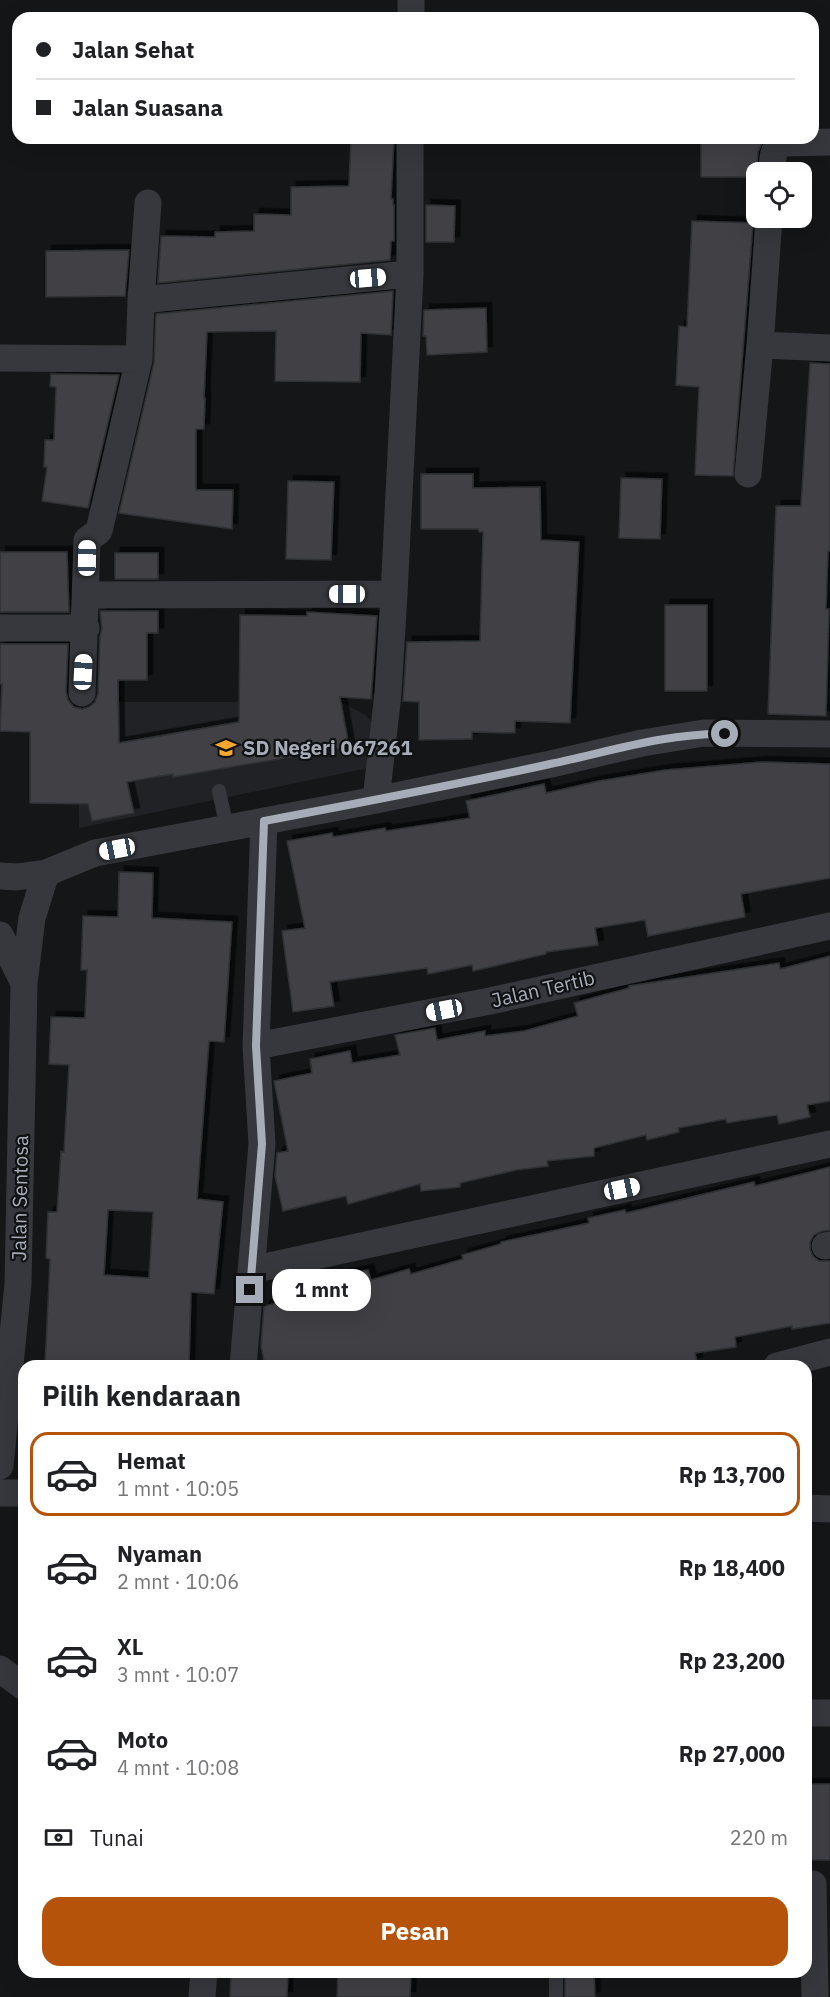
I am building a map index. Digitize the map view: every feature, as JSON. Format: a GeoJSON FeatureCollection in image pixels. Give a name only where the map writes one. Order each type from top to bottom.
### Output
{"type":"FeatureCollection","features":[{"type":"Feature","properties":{"kind":"street"},"geometry":{"type":"LineString","coordinates":[[376,800],[388,693],[394,594],[410,274],[411,144]]}},
{"type":"Feature","properties":{"kind":"street"},"geometry":{"type":"LineString","coordinates":[[773,162],[774,150],[780,144]]}},
{"type":"Feature","properties":{"kind":"street"},"geometry":{"type":"LineString","coordinates":[[82,693],[86,628],[87,540],[99,531],[139,359],[148,203]]}},
{"type":"Feature","properties":{"kind":"street"},"geometry":{"type":"LineString","coordinates":[[748,474],[768,228]]}},
{"type":"Feature","properties":{"kind":"street"},"geometry":{"type":"LineString","coordinates":[[141,300],[410,274]]}},
{"type":"Feature","properties":{"kind":"street"},"geometry":{"type":"LineString","coordinates":[[760,345],[830,348]]}},
{"type":"Feature","properties":{"kind":"street"},"geometry":{"type":"LineString","coordinates":[[0,358],[139,359]]}},
{"type":"Feature","properties":{"kind":"street"},"geometry":{"type":"LineString","coordinates":[[86,595],[394,594]]}},
{"type":"Feature","properties":{"kind":"street"},"geometry":{"type":"LineString","coordinates":[[0,628],[86,628]]}},
{"type":"Feature","properties":{"kind":"street"},"geometry":{"type":"LineString","coordinates":[[0,876],[17,877],[46,873],[95,854],[376,800],[642,743],[704,733],[830,734]]}},
{"type":"Feature","properties":{"kind":"street"},"geometry":{"type":"LineString","coordinates":[[244,1360],[262,1144],[256,1046],[264,821]]}},
{"type":"Feature","properties":{"kind":"street"},"geometry":{"type":"LineString","coordinates":[[24,983],[32,918],[46,873]]}},
{"type":"Feature","properties":{"kind":"street","name":"Jalan Tertib"},"geometry":{"type":"LineString","coordinates":[[256,1046],[490,1001],[830,926]]}},
{"type":"Feature","properties":{"kind":"street","name":"Jalan Sentosa"},"geometry":{"type":"LineString","coordinates":[[0,935],[24,983],[0,1466]]}},
{"type":"Feature","properties":{"kind":"street"},"geometry":{"type":"LineString","coordinates":[[251,1270],[830,1144]]}},
{"type":"Feature","properties":{"kind":"street"},"geometry":{"type":"LineString","coordinates":[[800,1360],[830,1352]]}},
{"type":"Feature","properties":{"kind":"street"},"geometry":{"type":"LineString","coordinates":[[0,1493],[18,1493]]}},
{"type":"Feature","properties":{"kind":"street"},"geometry":{"type":"LineString","coordinates":[[812,1508],[830,1509]]}},
{"type":"Feature","properties":{"kind":"street"},"geometry":{"type":"LineString","coordinates":[[0,1670],[18,1683]]}},
{"type":"Feature","properties":{"kind":"street"},"geometry":{"type":"LineString","coordinates":[[812,1713],[830,1713]]}},
{"type":"Feature","properties":{"kind":"street"},"geometry":{"type":"LineString","coordinates":[[813,1884],[815,1997]]}},
{"type":"Feature","properties":{"kind":"street"},"geometry":{"type":"LineString","coordinates":[[202,1997],[204,1978]]}},
{"type":"Feature","properties":{"kind":"lane"},"geometry":{"type":"LineString","coordinates":[[219,791],[227,828]]}},
{"type":"Feature","properties":{"kind":"lane"},"geometry":{"type":"LineString","coordinates":[[555,1978],[556,1997]]}},
{"type":"Feature","properties":{"kind":"shaded area","name":"SD Negeri 067261"},"geometry":{"type":"Polygon","coordinates":[[[77,702],[340,702],[366,715],[376,728],[373,767],[79,828],[77,702]]]}},
{"type":"Feature","properties":{"kind":"building"},"geometry":{"type":"Polygon","coordinates":[[[351,144],[394,144],[391,199],[394,205],[394,241],[391,241],[390,260],[158,283],[161,236],[215,237],[215,232],[254,231],[254,214],[291,215],[291,187],[349,186],[351,144]]]}},
{"type":"Feature","properties":{"kind":"building"},"geometry":{"type":"Polygon","coordinates":[[[701,144],[761,144],[757,162],[746,162],[746,177],[701,177],[701,144]]]}},
{"type":"Feature","properties":{"kind":"building"},"geometry":{"type":"Polygon","coordinates":[[[426,205],[455,206],[454,242],[426,242],[426,205]]]}},
{"type":"Feature","properties":{"kind":"building"},"geometry":{"type":"Polygon","coordinates":[[[692,221],[746,223],[746,228],[753,228],[733,476],[695,475],[699,387],[676,385],[679,326],[687,327],[692,221]]]}},
{"type":"Feature","properties":{"kind":"building"},"geometry":{"type":"Polygon","coordinates":[[[129,250],[125,296],[46,297],[46,251],[129,250]]]}},
{"type":"Feature","properties":{"kind":"building"},"geometry":{"type":"Polygon","coordinates":[[[393,291],[391,335],[361,333],[360,382],[275,381],[276,331],[207,332],[204,429],[196,429],[196,490],[233,490],[232,529],[119,513],[154,363],[156,314],[393,291]]]}},
{"type":"Feature","properties":{"kind":"building"},"geometry":{"type":"Polygon","coordinates":[[[486,308],[487,352],[427,355],[426,336],[423,336],[424,310],[486,308]]]}},
{"type":"Feature","properties":{"kind":"building"},"geometry":{"type":"Polygon","coordinates":[[[810,363],[830,364],[830,551],[828,551],[826,609],[829,609],[826,716],[768,714],[776,506],[801,506],[810,363]]]}},
{"type":"Feature","properties":{"kind":"building"},"geometry":{"type":"Polygon","coordinates":[[[51,374],[119,375],[88,508],[42,501],[47,467],[44,467],[45,440],[54,440],[56,387],[50,386],[51,374]]]}},
{"type":"Feature","properties":{"kind":"building"},"geometry":{"type":"Polygon","coordinates":[[[421,474],[473,474],[473,488],[540,487],[541,540],[579,542],[570,723],[515,721],[515,733],[472,732],[472,739],[419,740],[419,702],[403,701],[407,642],[480,641],[483,532],[479,532],[478,529],[421,529],[421,474]]]}},
{"type":"Feature","properties":{"kind":"building"},"geometry":{"type":"Polygon","coordinates":[[[621,478],[662,479],[660,539],[619,538],[621,478]]]}},
{"type":"Feature","properties":{"kind":"building"},"geometry":{"type":"Polygon","coordinates":[[[288,481],[334,482],[331,560],[286,559],[288,481]]]}},
{"type":"Feature","properties":{"kind":"building"},"geometry":{"type":"Polygon","coordinates":[[[0,552],[67,552],[69,612],[0,612],[0,552]]]}},
{"type":"Feature","properties":{"kind":"building"},"geometry":{"type":"Polygon","coordinates":[[[115,553],[158,553],[158,579],[115,579],[115,553]]]}},
{"type":"Feature","properties":{"kind":"building"},"geometry":{"type":"Polygon","coordinates":[[[665,605],[707,605],[707,691],[665,691],[665,605]]]}},
{"type":"Feature","properties":{"kind":"building"},"geometry":{"type":"Polygon","coordinates":[[[100,611],[158,611],[158,633],[147,633],[147,680],[118,680],[119,743],[239,722],[240,615],[307,616],[307,612],[377,616],[371,699],[340,697],[349,747],[173,777],[173,774],[127,782],[134,813],[92,821],[88,804],[30,803],[30,732],[0,731],[2,684],[0,684],[0,644],[68,644],[66,692],[68,700],[74,707],[82,709],[89,707],[95,702],[98,694],[102,629],[100,611]]]}},
{"type":"Feature","properties":{"kind":"building"},"geometry":{"type":"Polygon","coordinates":[[[762,762],[830,764],[830,878],[741,894],[745,917],[648,936],[645,920],[595,928],[598,945],[546,952],[546,954],[473,971],[472,965],[428,974],[427,968],[330,982],[334,1006],[293,1012],[282,931],[305,928],[287,841],[332,833],[333,837],[385,828],[386,831],[470,818],[466,801],[544,784],[546,793],[665,770],[762,762]]]}},
{"type":"Feature","properties":{"kind":"building"},"geometry":{"type":"Polygon","coordinates":[[[119,872],[153,873],[152,918],[232,922],[224,1042],[209,1041],[197,1199],[223,1202],[214,1294],[191,1292],[189,1360],[45,1360],[50,1259],[46,1258],[48,1212],[57,1212],[61,1151],[64,1152],[69,1065],[49,1064],[51,1017],[85,1018],[87,970],[81,970],[83,916],[118,917],[119,872]],[[108,1210],[104,1275],[149,1278],[153,1212],[108,1210]]]}},
{"type":"Feature","properties":{"kind":"building"},"geometry":{"type":"Polygon","coordinates":[[[830,956],[830,1101],[807,1105],[810,1117],[779,1124],[777,1115],[727,1123],[726,1119],[678,1128],[679,1132],[647,1140],[646,1135],[594,1148],[594,1156],[547,1161],[548,1166],[516,1170],[460,1183],[460,1187],[421,1191],[420,1184],[348,1204],[346,1196],[283,1211],[275,1176],[277,1153],[288,1151],[274,1081],[312,1073],[310,1059],[350,1051],[352,1063],[400,1055],[395,1035],[435,1028],[437,1040],[485,1031],[485,1036],[524,1031],[578,1016],[574,1003],[629,988],[629,986],[779,963],[780,969],[830,956]]]}},
{"type":"Feature","properties":{"kind":"building"},"geometry":{"type":"Polygon","coordinates":[[[830,1167],[830,1230],[814,1235],[810,1242],[810,1249],[819,1261],[830,1261],[830,1323],[792,1329],[792,1326],[735,1337],[736,1347],[695,1353],[697,1360],[264,1360],[261,1346],[264,1306],[291,1300],[288,1287],[368,1270],[371,1280],[409,1269],[411,1274],[463,1259],[462,1255],[501,1244],[501,1242],[589,1223],[588,1218],[625,1210],[626,1213],[754,1182],[755,1186],[830,1167]]]}},
{"type":"Feature","properties":{"kind":"building"},"geometry":{"type":"Polygon","coordinates":[[[812,1784],[830,1784],[830,1860],[812,1860],[812,1784]]]}},
{"type":"Feature","properties":{"kind":"building"},"geometry":{"type":"Polygon","coordinates":[[[231,1978],[288,1978],[287,1997],[230,1997],[231,1978]]]}},
{"type":"Feature","properties":{"kind":"building"},"geometry":{"type":"Polygon","coordinates":[[[338,1978],[411,1978],[410,1997],[337,1997],[338,1978]]]}},
{"type":"Feature","properties":{"kind":"building"},"geometry":{"type":"Polygon","coordinates":[[[565,1978],[594,1978],[595,1997],[565,1997],[565,1978]]]}},
{"type":"Feature","properties":{"kind":"place","name":"SD Negeri 067261"},"geometry":{"type":"Point","coordinates":[226,748]}},
{"type":"Feature","properties":{"kind":"route"},"geometry":{"type":"LineString","coordinates":[[250,1290],[262,1144],[256,1046],[264,821],[551,764],[642,743],[704,733],[725,734]]}}]}
